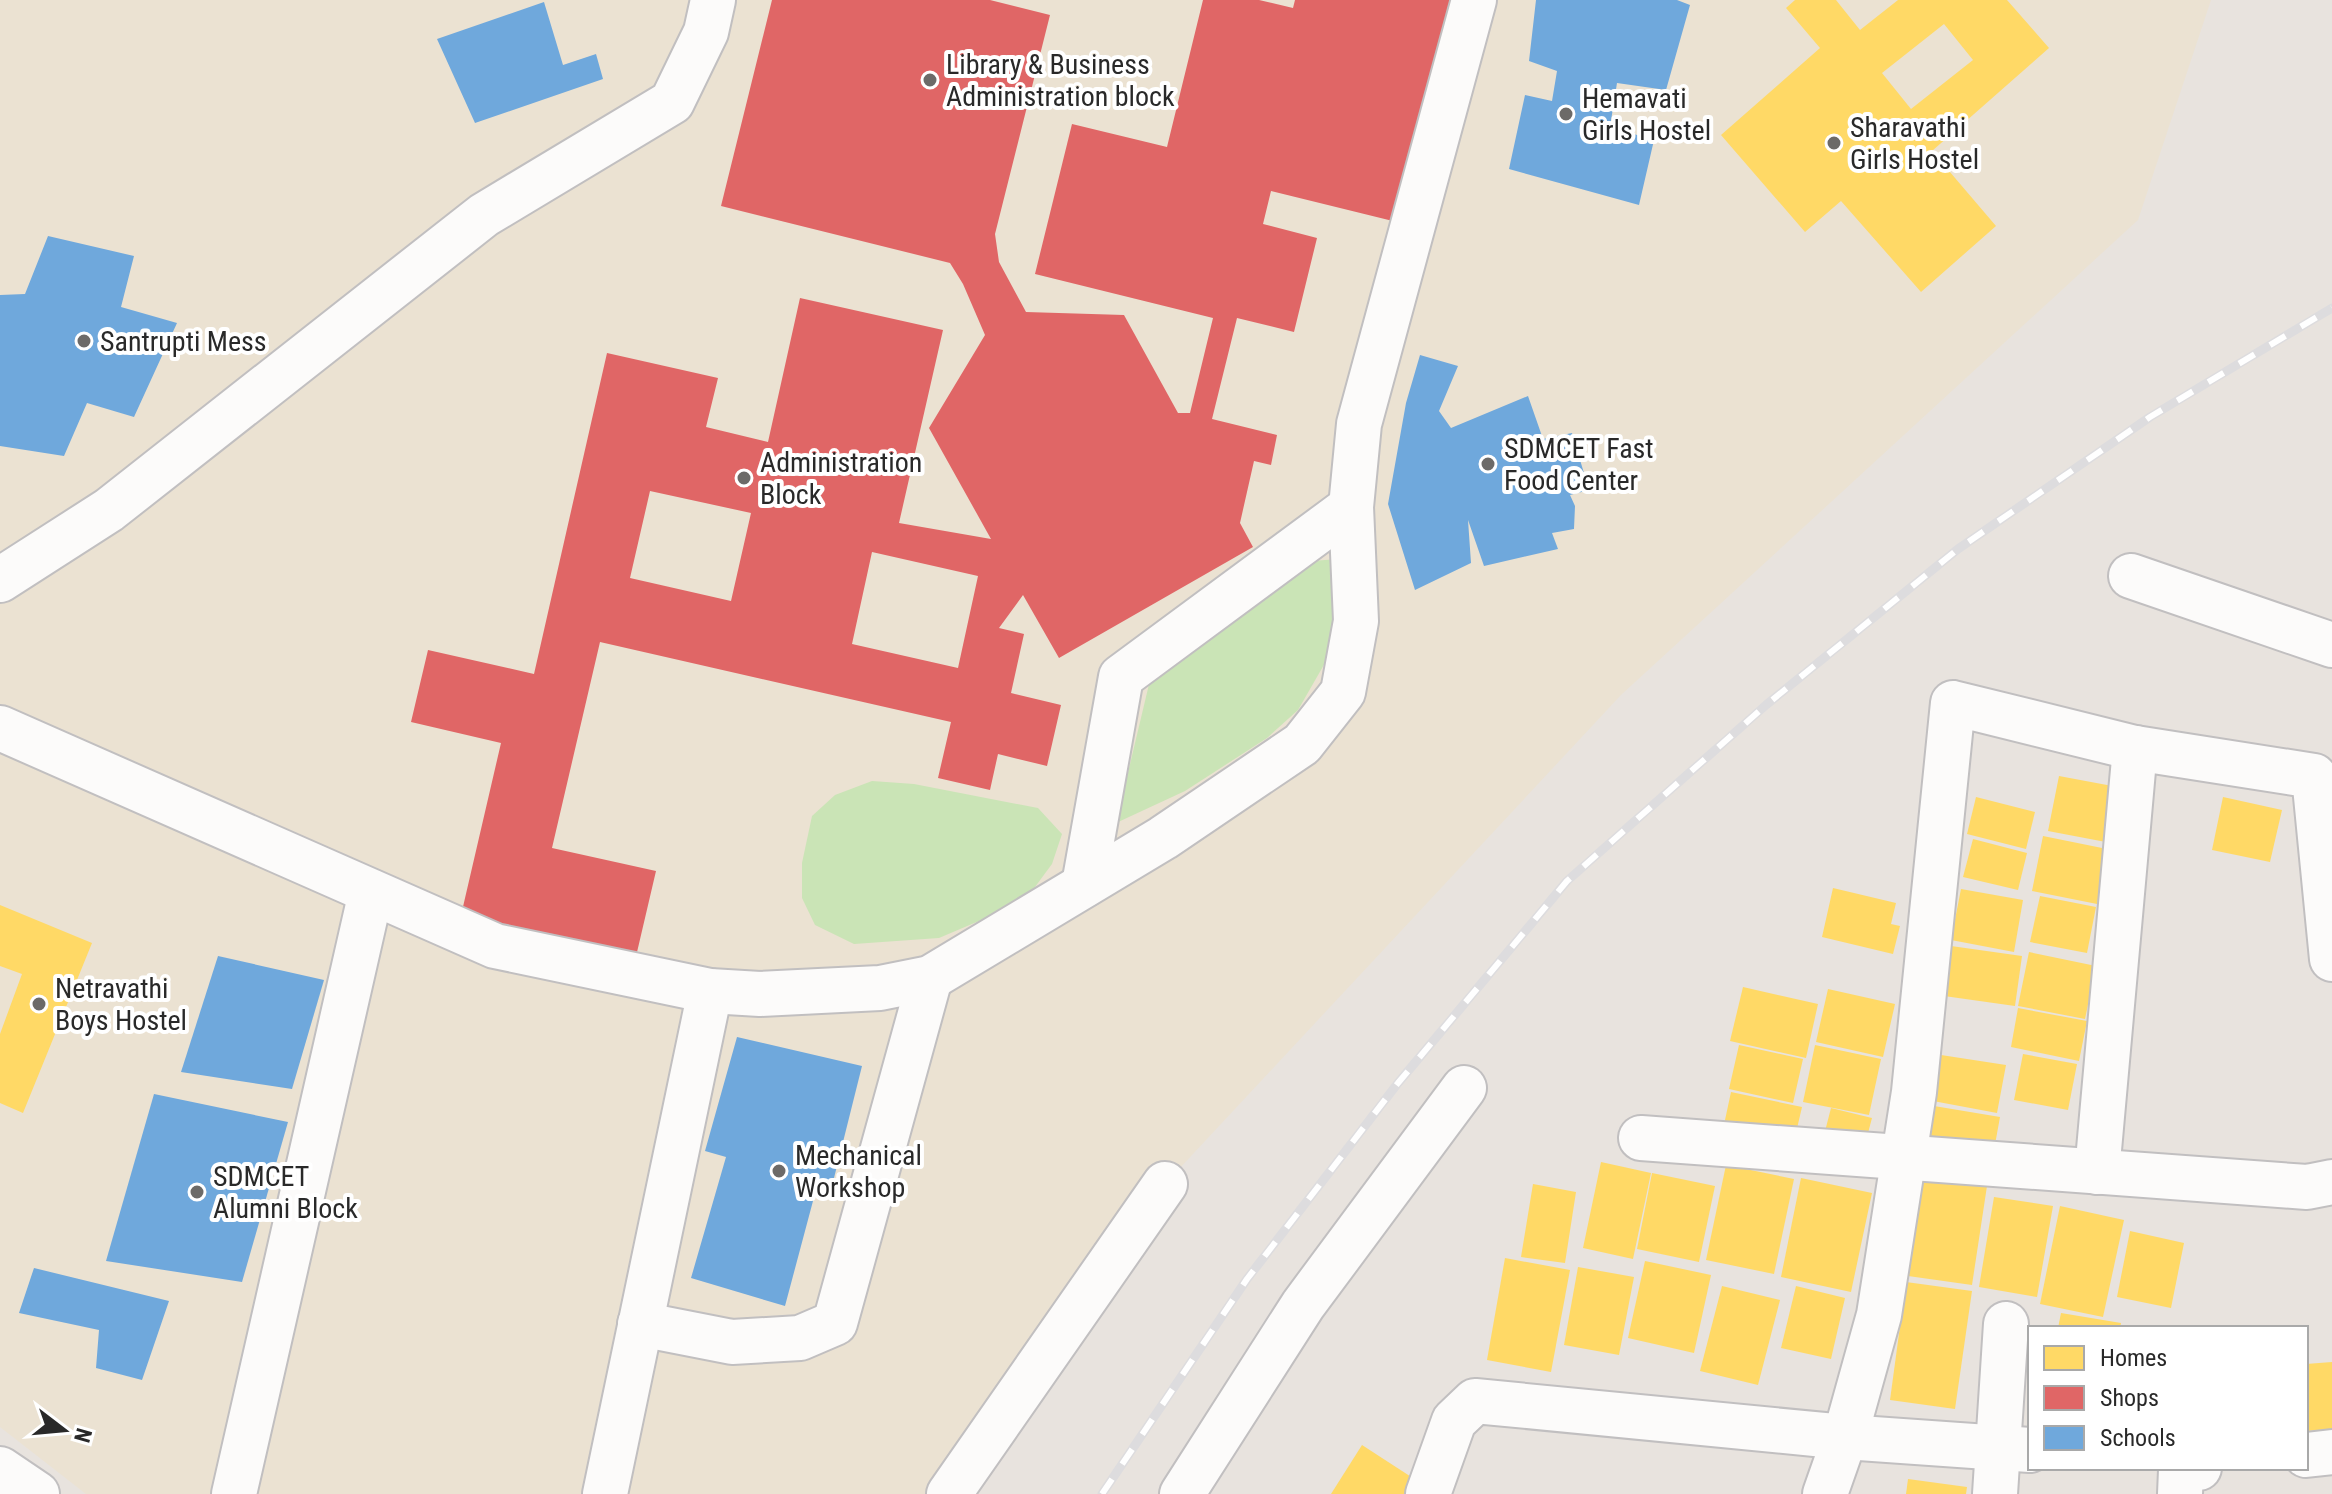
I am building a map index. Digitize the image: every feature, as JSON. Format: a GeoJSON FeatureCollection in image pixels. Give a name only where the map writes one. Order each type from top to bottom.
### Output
{"type":"FeatureCollection","features":[{"type":"Feature","properties":{"kind":"street"},"geometry":{"type":"LineString","coordinates":[[0,580],[109,510],[484,215],[672,102],[706,32],[713,0]]}},
{"type":"Feature","properties":{"kind":"street"},"geometry":{"type":"LineString","coordinates":[[0,728],[495,946],[710,991],[760,994],[880,988],[930,978],[1163,838],[1302,744],[1343,692],[1356,621],[1351,507],[1359,424],[1474,0]]}},
{"type":"Feature","properties":{"kind":"street"},"geometry":{"type":"LineString","coordinates":[[1084,885],[1121,677],[1351,507]]}},
{"type":"Feature","properties":{"kind":"street"},"geometry":{"type":"LineString","coordinates":[[2131,576],[2332,645]]}},
{"type":"Feature","properties":{"kind":"street"},"geometry":{"type":"LineString","coordinates":[[1825,1494],[1845,1437],[1879,1315],[1914,1092],[1953,703],[2135,748],[2323,765],[2332,959]]}},
{"type":"Feature","properties":{"kind":"street"},"geometry":{"type":"LineString","coordinates":[[2097,1172],[2135,748]]}},
{"type":"Feature","properties":{"kind":"street"},"geometry":{"type":"LineString","coordinates":[[234,1494],[371,892]]}},
{"type":"Feature","properties":{"kind":"street"},"geometry":{"type":"LineString","coordinates":[[640,1324],[732,1342],[800,1338],[835,1323],[930,978]]}},
{"type":"Feature","properties":{"kind":"street"},"geometry":{"type":"LineString","coordinates":[[605,1494],[710,991]]}},
{"type":"Feature","properties":{"kind":"street"},"geometry":{"type":"LineString","coordinates":[[1182,1494],[1303,1305],[1464,1088]]}},
{"type":"Feature","properties":{"kind":"street"},"geometry":{"type":"LineString","coordinates":[[1641,1138],[2307,1187],[2332,1182]]}},
{"type":"Feature","properties":{"kind":"street"},"geometry":{"type":"LineString","coordinates":[[949,1494],[1165,1184]]}},
{"type":"Feature","properties":{"kind":"street"},"geometry":{"type":"LineString","coordinates":[[1995,1494],[2014,1448],[2006,1324]]}},
{"type":"Feature","properties":{"kind":"street"},"geometry":{"type":"LineString","coordinates":[[1428,1494],[1454,1421],[1475,1401],[1845,1437],[2014,1448]]}},
{"type":"Feature","properties":{"kind":"street"},"geometry":{"type":"LineString","coordinates":[[2308,1455],[2332,1452]]}},
{"type":"Feature","properties":{"kind":"street"},"geometry":{"type":"LineString","coordinates":[[0,1469],[37,1494]]}},
{"type":"Feature","properties":{"kind":"shaded area"},"geometry":{"type":"Polygon","coordinates":[[[0,0],[2211,0],[2138,220],[1621,695],[1165,1184],[936,1494],[86,1494],[0,1427],[0,0]]]}},
{"type":"Feature","properties":{"kind":"green space"},"geometry":{"type":"Polygon","coordinates":[[[1338,559],[1336,607],[1329,656],[1298,710],[1267,738],[1185,791],[1116,823],[1160,638],[1286,563],[1338,559]]]}},
{"type":"Feature","properties":{"kind":"green space"},"geometry":{"type":"Polygon","coordinates":[[[872,781],[914,784],[1038,808],[1062,834],[1052,864],[1032,891],[986,918],[939,938],[854,944],[815,925],[802,898],[802,863],[812,816],[835,795],[872,781]]]}},
{"type":"Feature","properties":{"kind":"building: Homes","name":"Sharavathi Girls Hostel"},"geometry":{"type":"Polygon","coordinates":[[[1795,0],[1836,0],[1860,30],[1898,0],[2007,0],[2049,48],[1932,151],[1996,226],[1921,292],[1841,201],[1805,232],[1721,135],[1820,48],[1786,8],[1795,0]],[[1944,24],[1882,73],[1911,109],[1973,60],[1944,24]]]}},
{"type":"Feature","properties":{"kind":"building: Homes"},"geometry":{"type":"Polygon","coordinates":[[[2059,776],[2123,788],[2111,843],[2048,831],[2059,776]]]}},
{"type":"Feature","properties":{"kind":"building: Homes"},"geometry":{"type":"Polygon","coordinates":[[[1976,797],[2035,812],[2026,849],[1967,834],[1976,797]]]}},
{"type":"Feature","properties":{"kind":"building: Homes"},"geometry":{"type":"Polygon","coordinates":[[[2223,797],[2282,810],[2270,862],[2212,850],[2223,797]]]}},
{"type":"Feature","properties":{"kind":"building: Homes"},"geometry":{"type":"Polygon","coordinates":[[[2043,836],[2107,849],[2097,904],[2032,891],[2043,836]]]}},
{"type":"Feature","properties":{"kind":"building: Homes"},"geometry":{"type":"Polygon","coordinates":[[[1973,839],[2027,853],[2018,890],[1963,877],[1973,839]]]}},
{"type":"Feature","properties":{"kind":"building: Homes"},"geometry":{"type":"Polygon","coordinates":[[[1833,888],[1896,903],[1891,924],[1900,926],[1893,954],[1822,937],[1833,888]]]}},
{"type":"Feature","properties":{"kind":"building: Homes"},"geometry":{"type":"Polygon","coordinates":[[[1961,889],[2023,900],[2014,952],[1951,940],[1961,889]]]}},
{"type":"Feature","properties":{"kind":"building: Homes"},"geometry":{"type":"Polygon","coordinates":[[[2040,896],[2096,907],[2087,953],[2030,942],[2040,896]]]}},
{"type":"Feature","properties":{"kind":"building: Homes","name":"Netravathi Boys Hostel"},"geometry":{"type":"Polygon","coordinates":[[[0,905],[92,943],[23,1113],[0,1103],[0,1034],[22,974],[0,966],[0,905]]]}},
{"type":"Feature","properties":{"kind":"building: Homes"},"geometry":{"type":"Polygon","coordinates":[[[1951,946],[2022,956],[2015,1006],[1944,996],[1951,946]]]}},
{"type":"Feature","properties":{"kind":"building: Homes"},"geometry":{"type":"Polygon","coordinates":[[[2029,952],[2096,966],[2085,1019],[2018,1006],[2029,952]]]}},
{"type":"Feature","properties":{"kind":"building: Homes"},"geometry":{"type":"Polygon","coordinates":[[[1743,987],[1818,1004],[1806,1058],[1730,1041],[1743,987]]]}},
{"type":"Feature","properties":{"kind":"building: Homes"},"geometry":{"type":"Polygon","coordinates":[[[1828,989],[1895,1004],[1883,1057],[1816,1042],[1828,989]]]}},
{"type":"Feature","properties":{"kind":"building: Homes"},"geometry":{"type":"Polygon","coordinates":[[[2018,1008],[2087,1021],[2079,1061],[2011,1047],[2018,1008]]]}},
{"type":"Feature","properties":{"kind":"building: Homes"},"geometry":{"type":"Polygon","coordinates":[[[1739,1045],[1803,1059],[1793,1103],[1729,1089],[1739,1045]]]}},
{"type":"Feature","properties":{"kind":"building: Homes"},"geometry":{"type":"Polygon","coordinates":[[[1815,1045],[1881,1059],[1869,1115],[1803,1102],[1815,1045]]]}},
{"type":"Feature","properties":{"kind":"building: Homes"},"geometry":{"type":"Polygon","coordinates":[[[2023,1054],[2077,1064],[2068,1110],[2014,1100],[2023,1054]]]}},
{"type":"Feature","properties":{"kind":"building: Homes"},"geometry":{"type":"Polygon","coordinates":[[[1941,1055],[2006,1065],[1997,1113],[1933,1101],[1941,1055]]]}},
{"type":"Feature","properties":{"kind":"building: Homes"},"geometry":{"type":"Polygon","coordinates":[[[1731,1092],[1802,1107],[1792,1150],[1722,1134],[1731,1092]]]}},
{"type":"Feature","properties":{"kind":"building: Homes"},"geometry":{"type":"Polygon","coordinates":[[[1934,1106],[2000,1117],[1992,1161],[1927,1150],[1934,1106]]]}},
{"type":"Feature","properties":{"kind":"building: Homes"},"geometry":{"type":"Polygon","coordinates":[[[1831,1108],[1872,1118],[1864,1148],[1823,1139],[1831,1108]]]}},
{"type":"Feature","properties":{"kind":"building: Homes"},"geometry":{"type":"Polygon","coordinates":[[[1601,1162],[1651,1173],[1633,1259],[1583,1248],[1601,1162]]]}},
{"type":"Feature","properties":{"kind":"building: Homes"},"geometry":{"type":"Polygon","coordinates":[[[1726,1165],[1794,1179],[1774,1274],[1706,1260],[1726,1165]]]}},
{"type":"Feature","properties":{"kind":"building: Homes"},"geometry":{"type":"Polygon","coordinates":[[[1652,1173],[1715,1186],[1699,1262],[1637,1249],[1652,1173]]]}},
{"type":"Feature","properties":{"kind":"building: Homes"},"geometry":{"type":"Polygon","coordinates":[[[1922,1177],[1987,1186],[1972,1285],[1908,1276],[1922,1177]]]}},
{"type":"Feature","properties":{"kind":"building: Homes"},"geometry":{"type":"Polygon","coordinates":[[[1801,1178],[1872,1193],[1851,1292],[1781,1277],[1801,1178]]]}},
{"type":"Feature","properties":{"kind":"building: Homes"},"geometry":{"type":"Polygon","coordinates":[[[1533,1184],[1576,1192],[1565,1263],[1521,1257],[1533,1184]]]}},
{"type":"Feature","properties":{"kind":"building: Homes"},"geometry":{"type":"Polygon","coordinates":[[[1994,1197],[2053,1206],[2037,1297],[1979,1287],[1994,1197]]]}},
{"type":"Feature","properties":{"kind":"building: Homes"},"geometry":{"type":"Polygon","coordinates":[[[2060,1206],[2124,1220],[2103,1317],[2040,1304],[2060,1206]]]}},
{"type":"Feature","properties":{"kind":"building: Homes"},"geometry":{"type":"Polygon","coordinates":[[[2130,1231],[2184,1243],[2171,1308],[2117,1297],[2130,1231]]]}},
{"type":"Feature","properties":{"kind":"building: Homes"},"geometry":{"type":"Polygon","coordinates":[[[1505,1258],[1570,1270],[1551,1372],[1487,1360],[1505,1258]]]}},
{"type":"Feature","properties":{"kind":"building: Homes"},"geometry":{"type":"Polygon","coordinates":[[[1645,1261],[1711,1275],[1694,1353],[1628,1338],[1645,1261]]]}},
{"type":"Feature","properties":{"kind":"building: Homes"},"geometry":{"type":"Polygon","coordinates":[[[1578,1267],[1634,1277],[1619,1355],[1564,1345],[1578,1267]]]}},
{"type":"Feature","properties":{"kind":"building: Homes"},"geometry":{"type":"Polygon","coordinates":[[[1906,1282],[1972,1291],[1955,1409],[1890,1400],[1906,1282]]]}},
{"type":"Feature","properties":{"kind":"building: Homes"},"geometry":{"type":"Polygon","coordinates":[[[1722,1286],[1780,1300],[1758,1385],[1700,1371],[1722,1286]]]}},
{"type":"Feature","properties":{"kind":"building: Homes"},"geometry":{"type":"Polygon","coordinates":[[[1796,1286],[1845,1298],[1831,1359],[1781,1348],[1796,1286]]]}},
{"type":"Feature","properties":{"kind":"building: Homes"},"geometry":{"type":"Polygon","coordinates":[[[2061,1313],[2121,1323],[2120,1326],[2058,1326],[2061,1313]]]}},
{"type":"Feature","properties":{"kind":"building: Homes"},"geometry":{"type":"Polygon","coordinates":[[[2332,1362],[2332,1429],[2308,1431],[2308,1364],[2332,1362]]]}},
{"type":"Feature","properties":{"kind":"building: Homes"},"geometry":{"type":"Polygon","coordinates":[[[1362,1445],[1419,1482],[1411,1494],[1331,1494],[1362,1445]]]}},
{"type":"Feature","properties":{"kind":"building: Homes"},"geometry":{"type":"Polygon","coordinates":[[[1908,1479],[1967,1487],[1966,1494],[1906,1494],[1908,1479]]]}},
{"type":"Feature","properties":{"kind":"building: Shops","name":"Administration Block"},"geometry":{"type":"Polygon","coordinates":[[[772,0],[990,0],[1050,15],[995,234],[999,262],[1026,312],[1124,315],[1178,413],[1190,413],[1213,318],[1035,274],[1072,124],[1167,147],[1203,0],[1259,0],[1293,8],[1295,0],[1464,0],[1409,225],[1271,191],[1263,224],[1317,238],[1294,332],[1237,318],[1212,419],[1277,435],[1271,465],[1254,461],[1240,523],[1253,547],[1059,658],[1023,595],[999,628],[1024,634],[1011,693],[1061,705],[1047,766],[998,754],[990,790],[938,778],[951,722],[600,642],[552,848],[656,871],[634,965],[459,924],[501,743],[411,722],[428,650],[534,674],[607,353],[718,378],[706,427],[768,442],[800,298],[943,330],[899,523],[991,539],[929,428],[985,335],[963,284],[950,263],[721,206],[772,0]],[[650,491],[630,578],[731,601],[751,513],[650,491]],[[872,552],[852,644],[958,668],[978,576],[872,552]]]}},
{"type":"Feature","properties":{"kind":"building: Schools","name":"Hemavati Girls Hostel"},"geometry":{"type":"Polygon","coordinates":[[[1536,0],[1677,0],[1690,5],[1666,90],[1617,83],[1610,127],[1654,140],[1639,205],[1509,169],[1525,95],[1552,101],[1557,71],[1529,61],[1536,0]]]}},
{"type":"Feature","properties":{"kind":"building: Schools"},"geometry":{"type":"Polygon","coordinates":[[[544,2],[563,65],[596,54],[603,79],[475,123],[437,39],[544,2]]]}},
{"type":"Feature","properties":{"kind":"building: Schools","name":"Santrupti Mess"},"geometry":{"type":"Polygon","coordinates":[[[48,236],[134,256],[121,307],[177,323],[134,417],[87,403],[64,456],[0,446],[0,295],[25,294],[48,236]]]}},
{"type":"Feature","properties":{"kind":"building: Schools","name":"SDMCET Fast Food Center"},"geometry":{"type":"Polygon","coordinates":[[[1420,355],[1458,366],[1439,411],[1451,428],[1528,396],[1543,439],[1572,433],[1589,490],[1570,495],[1575,506],[1574,529],[1552,533],[1558,549],[1484,566],[1468,520],[1471,563],[1415,590],[1388,504],[1406,403],[1420,355]]]}},
{"type":"Feature","properties":{"kind":"building: Schools"},"geometry":{"type":"Polygon","coordinates":[[[218,956],[324,980],[292,1089],[181,1072],[218,956]]]}},
{"type":"Feature","properties":{"kind":"building: Schools","name":"Mechanical Workshop"},"geometry":{"type":"Polygon","coordinates":[[[737,1037],[862,1066],[831,1190],[817,1186],[785,1306],[691,1278],[726,1157],[705,1151],[737,1037]]]}},
{"type":"Feature","properties":{"kind":"building: Schools","name":"SDMCET Alumni Block"},"geometry":{"type":"Polygon","coordinates":[[[154,1094],[288,1122],[242,1282],[106,1261],[154,1094]]]}},
{"type":"Feature","properties":{"kind":"building: Schools"},"geometry":{"type":"Polygon","coordinates":[[[34,1268],[169,1301],[142,1380],[96,1368],[99,1330],[19,1313],[34,1268]]]}},
{"type":"Feature","properties":{"kind":"railway"},"geometry":{"type":"LineString","coordinates":[[1102,1494],[1247,1279],[1398,1083],[1567,881],[1766,705],[1958,549],[2150,417],[2332,308]]}},
{"type":"Feature","properties":{"kind":"place","name":"Library & Business Administration block"},"geometry":{"type":"Point","coordinates":[930,80]}},
{"type":"Feature","properties":{"kind":"place","name":"Hemavati Girls Hostel"},"geometry":{"type":"Point","coordinates":[1566,114]}},
{"type":"Feature","properties":{"kind":"place","name":"Sharavathi Girls Hostel"},"geometry":{"type":"Point","coordinates":[1834,143]}},
{"type":"Feature","properties":{"kind":"place","name":"Santrupti Mess"},"geometry":{"type":"Point","coordinates":[84,341]}},
{"type":"Feature","properties":{"kind":"place","name":"SDMCET Fast Food Center"},"geometry":{"type":"Point","coordinates":[1488,464]}},
{"type":"Feature","properties":{"kind":"place","name":"Administration Block"},"geometry":{"type":"Point","coordinates":[744,478]}},
{"type":"Feature","properties":{"kind":"place","name":"Netravathi Boys Hostel"},"geometry":{"type":"Point","coordinates":[39,1004]}},
{"type":"Feature","properties":{"kind":"place","name":"Mechanical Workshop"},"geometry":{"type":"Point","coordinates":[779,1171]}},
{"type":"Feature","properties":{"kind":"place","name":"SDMCET Alumni Block"},"geometry":{"type":"Point","coordinates":[197,1192]}}]}
